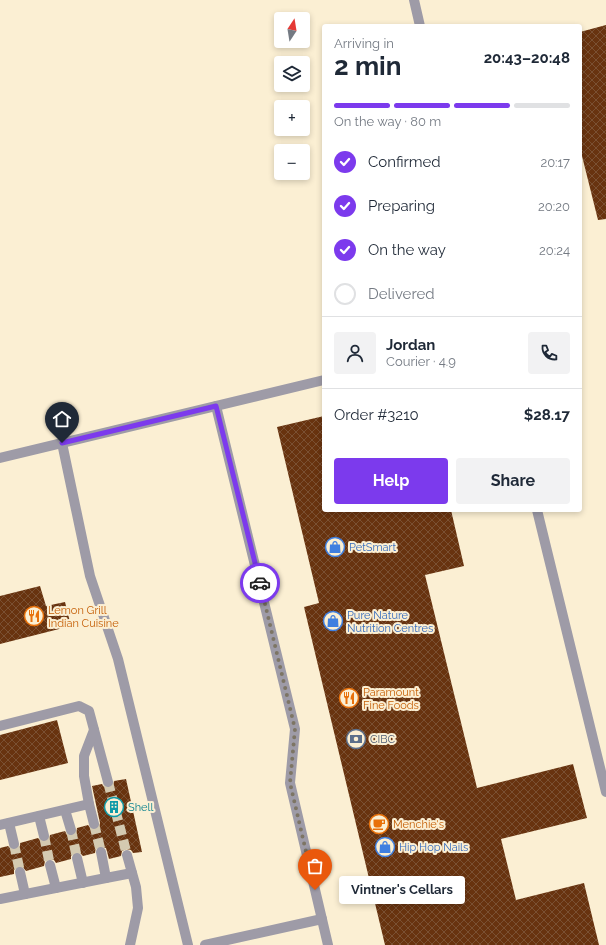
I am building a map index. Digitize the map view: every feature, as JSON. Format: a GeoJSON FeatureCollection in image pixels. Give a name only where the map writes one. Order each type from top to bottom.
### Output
{"type":"FeatureCollection","features":[{"type":"Feature","properties":{"kind":"lane"},"geometry":{"type":"LineString","coordinates":[[414,0],[420,24]]}},
{"type":"Feature","properties":{"kind":"lane"},"geometry":{"type":"LineString","coordinates":[[0,458],[322,380]]}},
{"type":"Feature","properties":{"kind":"lane"},"geometry":{"type":"LineString","coordinates":[[216,406],[295,729],[290,783],[328,945]]}},
{"type":"Feature","properties":{"kind":"lane"},"geometry":{"type":"LineString","coordinates":[[62,443],[90,576],[118,659],[188,945]]}},
{"type":"Feature","properties":{"kind":"lane"},"geometry":{"type":"LineString","coordinates":[[537,512],[606,792]]}},
{"type":"Feature","properties":{"kind":"lane"},"geometry":{"type":"LineString","coordinates":[[0,726],[78,706],[88,711],[108,782]]}},
{"type":"Feature","properties":{"kind":"lane"},"geometry":{"type":"LineString","coordinates":[[94,730],[84,756],[84,776],[88,804],[94,824]]}},
{"type":"Feature","properties":{"kind":"lane"},"geometry":{"type":"LineString","coordinates":[[14,844],[4,824],[88,804]]}},
{"type":"Feature","properties":{"kind":"lane"},"geometry":{"type":"LineString","coordinates":[[65,810],[71,830]]}},
{"type":"Feature","properties":{"kind":"lane"},"geometry":{"type":"LineString","coordinates":[[40,816],[44,836]]}},
{"type":"Feature","properties":{"kind":"lane"},"geometry":{"type":"LineString","coordinates":[[101,852],[106,878]]}},
{"type":"Feature","properties":{"kind":"lane"},"geometry":{"type":"LineString","coordinates":[[127,855],[136,887],[138,908],[130,945]]}},
{"type":"Feature","properties":{"kind":"lane"},"geometry":{"type":"LineString","coordinates":[[77,858],[83,883]]}},
{"type":"Feature","properties":{"kind":"lane"},"geometry":{"type":"LineString","coordinates":[[50,865],[56,888]]}},
{"type":"Feature","properties":{"kind":"lane"},"geometry":{"type":"LineString","coordinates":[[20,872],[25,894]]}},
{"type":"Feature","properties":{"kind":"lane"},"geometry":{"type":"LineString","coordinates":[[0,900],[132,873]]}},
{"type":"Feature","properties":{"kind":"lane"},"geometry":{"type":"LineString","coordinates":[[205,945],[322,919]]}},
{"type":"Feature","properties":{"kind":"building"},"geometry":{"type":"Polygon","coordinates":[[[606,25],[606,219],[598,220],[582,156],[582,31],[606,25]]]}},
{"type":"Feature","properties":{"kind":"building"},"geometry":{"type":"Polygon","coordinates":[[[322,416],[322,512],[451,512],[464,566],[425,575],[477,788],[573,764],[587,818],[501,839],[516,900],[584,883],[599,945],[385,945],[304,607],[319,603],[277,427],[322,416]]]}},
{"type":"Feature","properties":{"kind":"building","name":"Lemon Grill Indian Cuisine"},"geometry":{"type":"Polygon","coordinates":[[[40,586],[46,606],[65,602],[71,626],[0,644],[0,596],[40,586]]]}},
{"type":"Feature","properties":{"kind":"building"},"geometry":{"type":"Polygon","coordinates":[[[57,720],[68,763],[0,780],[0,735],[57,720]]]}},
{"type":"Feature","properties":{"kind":"building"},"geometry":{"type":"Polygon","coordinates":[[[126,779],[142,852],[133,853],[131,850],[126,849],[122,851],[121,856],[109,859],[106,848],[100,846],[96,847],[95,853],[83,856],[79,852],[75,852],[71,856],[71,859],[56,863],[54,860],[49,859],[45,861],[44,866],[26,871],[22,866],[18,866],[14,870],[14,874],[0,877],[0,848],[8,846],[12,850],[16,850],[20,846],[20,843],[38,838],[42,842],[46,842],[49,840],[50,835],[65,831],[67,835],[72,836],[76,834],[77,828],[88,825],[92,830],[96,830],[99,828],[100,823],[92,786],[102,784],[104,787],[109,788],[113,786],[114,781],[126,779]]]}},
{"type":"Feature","properties":{"kind":"tunnel"},"geometry":{"type":"LineString","coordinates":[[108,782],[127,855]]}},
{"type":"Feature","properties":{"kind":"tunnel"},"geometry":{"type":"LineString","coordinates":[[94,824],[101,852]]}},
{"type":"Feature","properties":{"kind":"tunnel"},"geometry":{"type":"LineString","coordinates":[[71,830],[77,858]]}},
{"type":"Feature","properties":{"kind":"tunnel"},"geometry":{"type":"LineString","coordinates":[[44,836],[50,865]]}},
{"type":"Feature","properties":{"kind":"tunnel"},"geometry":{"type":"LineString","coordinates":[[14,844],[20,872]]}},
{"type":"Feature","properties":{"kind":"way so far"},"geometry":{"type":"LineString","coordinates":[[260,583],[295,729],[290,783],[315,890]]}},
{"type":"Feature","properties":{"kind":"place","name":"PetSmart"},"geometry":{"type":"Point","coordinates":[335,547]}},
{"type":"Feature","properties":{"kind":"place","name":"Lemon Grill Indian Cuisine"},"geometry":{"type":"Point","coordinates":[34,616]}},
{"type":"Feature","properties":{"kind":"place","name":"Pure Nature Nutrition Centres"},"geometry":{"type":"Point","coordinates":[333,621]}},
{"type":"Feature","properties":{"kind":"place","name":"Paramount Fine Foods"},"geometry":{"type":"Point","coordinates":[349,698]}},
{"type":"Feature","properties":{"kind":"place","name":"CIBC"},"geometry":{"type":"Point","coordinates":[356,739]}},
{"type":"Feature","properties":{"kind":"place","name":"Shell"},"geometry":{"type":"Point","coordinates":[114,807]}},
{"type":"Feature","properties":{"kind":"place","name":"Menchie's"},"geometry":{"type":"Point","coordinates":[379,824]}},
{"type":"Feature","properties":{"kind":"place","name":"Hip Hop Nails"},"geometry":{"type":"Point","coordinates":[385,847]}},
{"type":"Feature","properties":{"kind":"place","name":"Vintner's Cellars"},"geometry":{"type":"Point","coordinates":[315,890]}},
{"type":"Feature","properties":{"kind":"route"},"geometry":{"type":"LineString","coordinates":[[62,443],[216,406],[260,583]]}}]}
